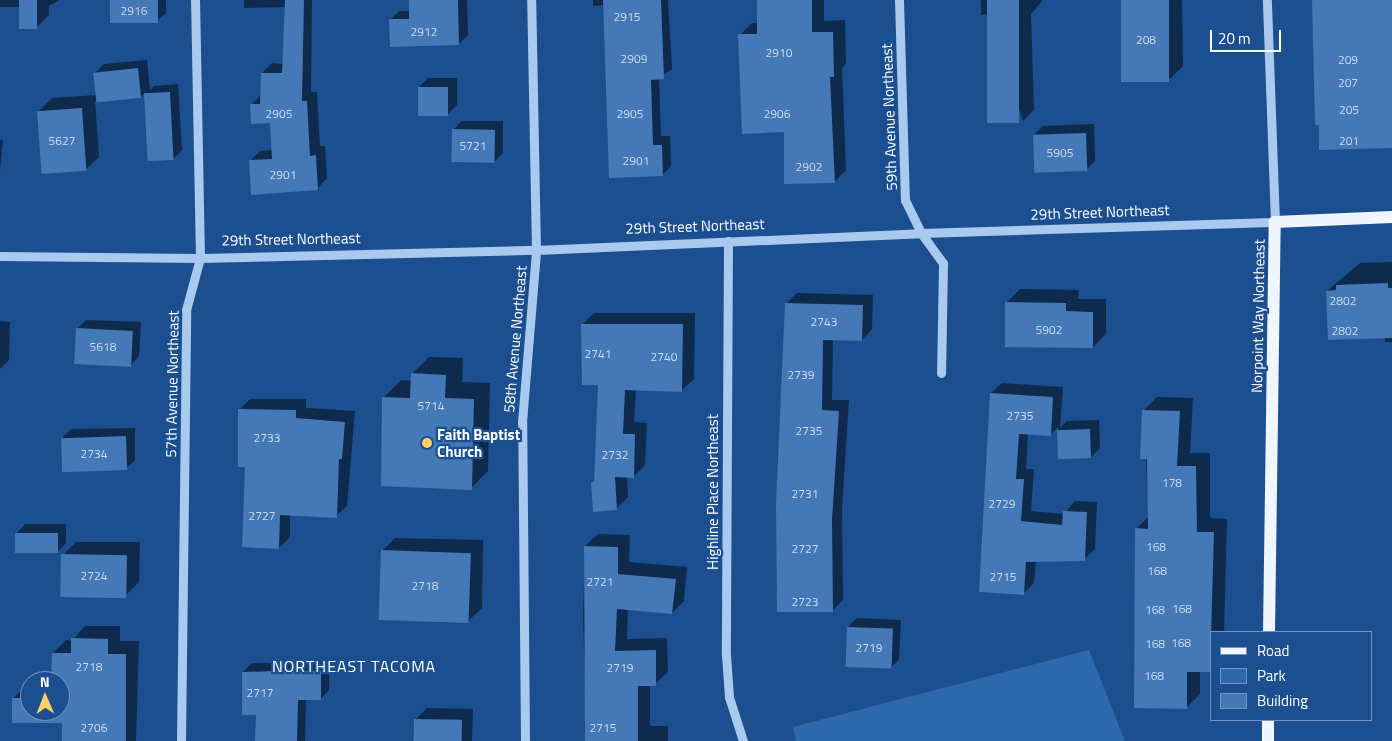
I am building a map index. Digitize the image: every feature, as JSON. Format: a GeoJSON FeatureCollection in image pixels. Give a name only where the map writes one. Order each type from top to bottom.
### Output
{"type":"FeatureCollection","features":[{"type":"Feature","properties":{"kind":"main road","name":"29th Street Northeast"},"geometry":{"type":"LineString","coordinates":[[1275,222],[1392,217]]}},
{"type":"Feature","properties":{"kind":"main road","name":"Norpoint Way Northeast"},"geometry":{"type":"LineString","coordinates":[[1269,631],[1275,222]]}},
{"type":"Feature","properties":{"kind":"main road"},"geometry":{"type":"LineString","coordinates":[[1268,721],[1268,741]]}},
{"type":"Feature","properties":{"kind":"street","name":"57th Avenue Northeast"},"geometry":{"type":"LineString","coordinates":[[181,741],[186,310],[200,258],[195,0]]}},
{"type":"Feature","properties":{"kind":"street","name":"58th Avenue Northeast"},"geometry":{"type":"LineString","coordinates":[[525,741],[522,422],[536,250],[531,0]]}},
{"type":"Feature","properties":{"kind":"street","name":"59th Avenue Northeast"},"geometry":{"type":"LineString","coordinates":[[900,0],[905,200],[921,233],[943,263],[941,373]]}},
{"type":"Feature","properties":{"kind":"street","name":"Norpoint Way Northeast"},"geometry":{"type":"LineString","coordinates":[[1267,0],[1275,222]]}},
{"type":"Feature","properties":{"kind":"street","name":"29th Street Northeast"},"geometry":{"type":"LineString","coordinates":[[0,256],[200,258],[536,250],[921,233],[1275,222]]}},
{"type":"Feature","properties":{"kind":"street","name":"Highline Place Northeast"},"geometry":{"type":"LineString","coordinates":[[728,241],[726,655],[729,697],[743,741]]}},
{"type":"Feature","properties":{"kind":"green space"},"geometry":{"type":"Polygon","coordinates":[[[1089,650],[1125,741],[796,741],[793,727],[1089,650]]]}},
{"type":"Feature","properties":{"kind":"building"},"geometry":{"type":"Polygon","coordinates":[[[19,0],[37,0],[37,29],[19,29],[19,0]]]}},
{"type":"Feature","properties":{"kind":"building"},"geometry":{"type":"Polygon","coordinates":[[[110,0],[158,0],[158,23],[110,23],[110,0]]]}},
{"type":"Feature","properties":{"kind":"building"},"geometry":{"type":"Polygon","coordinates":[[[285,0],[304,0],[302,101],[307,101],[310,156],[316,155],[318,190],[251,195],[249,160],[272,159],[270,123],[251,124],[250,104],[260,104],[261,73],[282,73],[285,0]]]}},
{"type":"Feature","properties":{"kind":"building"},"geometry":{"type":"Polygon","coordinates":[[[409,0],[458,0],[459,45],[390,47],[389,19],[409,19],[409,0]]]}},
{"type":"Feature","properties":{"kind":"building"},"geometry":{"type":"Polygon","coordinates":[[[603,0],[661,0],[664,79],[651,80],[653,145],[662,145],[663,176],[609,178],[603,0]]]}},
{"type":"Feature","properties":{"kind":"building"},"geometry":{"type":"Polygon","coordinates":[[[757,0],[812,0],[812,32],[833,32],[834,77],[830,77],[835,183],[784,184],[784,132],[742,134],[738,34],[757,34],[757,0]]]}},
{"type":"Feature","properties":{"kind":"building"},"geometry":{"type":"Polygon","coordinates":[[[987,0],[1019,0],[1019,123],[987,123],[987,0]]]}},
{"type":"Feature","properties":{"kind":"building"},"geometry":{"type":"Polygon","coordinates":[[[1121,0],[1169,0],[1169,82],[1121,82],[1121,0]]]}},
{"type":"Feature","properties":{"kind":"building"},"geometry":{"type":"Polygon","coordinates":[[[1312,0],[1392,0],[1392,148],[1319,150],[1319,125],[1315,125],[1312,0]]]}},
{"type":"Feature","properties":{"kind":"building"},"geometry":{"type":"Polygon","coordinates":[[[138,68],[141,98],[96,103],[93,73],[138,68]]]}},
{"type":"Feature","properties":{"kind":"building"},"geometry":{"type":"Polygon","coordinates":[[[418,87],[448,87],[448,116],[418,116],[418,87]]]}},
{"type":"Feature","properties":{"kind":"building"},"geometry":{"type":"Polygon","coordinates":[[[170,92],[174,160],[148,161],[144,93],[170,92]]]}},
{"type":"Feature","properties":{"kind":"building"},"geometry":{"type":"Polygon","coordinates":[[[82,108],[86,171],[42,174],[37,111],[82,108]]]}},
{"type":"Feature","properties":{"kind":"building"},"geometry":{"type":"Polygon","coordinates":[[[452,129],[495,130],[494,163],[451,162],[452,129]]]}},
{"type":"Feature","properties":{"kind":"building"},"geometry":{"type":"Polygon","coordinates":[[[1086,133],[1087,171],[1034,173],[1033,135],[1086,133]]]}},
{"type":"Feature","properties":{"kind":"building"},"geometry":{"type":"Polygon","coordinates":[[[1388,283],[1388,288],[1392,288],[1392,338],[1328,340],[1326,291],[1336,290],[1336,285],[1388,283]]]}},
{"type":"Feature","properties":{"kind":"building"},"geometry":{"type":"Polygon","coordinates":[[[1005,302],[1066,303],[1066,311],[1093,312],[1093,348],[1005,347],[1005,302]]]}},
{"type":"Feature","properties":{"kind":"building"},"geometry":{"type":"Polygon","coordinates":[[[785,303],[863,305],[862,341],[823,340],[822,410],[839,411],[832,520],[833,612],[777,612],[776,504],[785,303]]]}},
{"type":"Feature","properties":{"kind":"building"},"geometry":{"type":"Polygon","coordinates":[[[581,324],[683,324],[682,392],[625,390],[623,434],[635,434],[634,478],[615,477],[617,510],[593,512],[591,482],[594,482],[598,385],[582,385],[581,324]]]}},
{"type":"Feature","properties":{"kind":"building"},"geometry":{"type":"Polygon","coordinates":[[[76,328],[133,331],[131,367],[74,364],[76,328]]]}},
{"type":"Feature","properties":{"kind":"building","name":"Faith Baptist Church"},"geometry":{"type":"Polygon","coordinates":[[[411,373],[446,375],[445,398],[474,399],[472,490],[381,486],[382,397],[410,398],[411,373]]]}},
{"type":"Feature","properties":{"kind":"building"},"geometry":{"type":"Polygon","coordinates":[[[990,393],[1053,397],[1051,436],[1019,434],[1016,479],[1024,479],[1021,521],[1062,525],[1063,511],[1087,512],[1085,561],[1026,562],[1024,595],[979,592],[990,393]]]}},
{"type":"Feature","properties":{"kind":"building"},"geometry":{"type":"Polygon","coordinates":[[[238,409],[296,410],[296,418],[345,422],[342,459],[339,459],[337,518],[280,515],[279,549],[242,547],[245,467],[238,467],[238,409]]]}},
{"type":"Feature","properties":{"kind":"building"},"geometry":{"type":"Polygon","coordinates":[[[1142,410],[1180,411],[1177,466],[1196,466],[1197,532],[1214,532],[1210,672],[1187,672],[1187,709],[1134,708],[1135,528],[1148,529],[1147,459],[1140,459],[1142,410]]]}},
{"type":"Feature","properties":{"kind":"building"},"geometry":{"type":"Polygon","coordinates":[[[1090,429],[1091,458],[1058,459],[1057,430],[1090,429]]]}},
{"type":"Feature","properties":{"kind":"building"},"geometry":{"type":"Polygon","coordinates":[[[126,436],[127,470],[62,472],[61,438],[126,436]]]}},
{"type":"Feature","properties":{"kind":"building"},"geometry":{"type":"Polygon","coordinates":[[[15,533],[58,533],[58,553],[15,553],[15,533]]]}},
{"type":"Feature","properties":{"kind":"building"},"geometry":{"type":"Polygon","coordinates":[[[584,546],[618,547],[618,574],[676,579],[672,614],[617,609],[615,651],[656,650],[656,686],[638,686],[638,741],[585,741],[584,546]]]}},
{"type":"Feature","properties":{"kind":"building"},"geometry":{"type":"Polygon","coordinates":[[[381,550],[471,553],[469,623],[379,620],[381,550]]]}},
{"type":"Feature","properties":{"kind":"building"},"geometry":{"type":"Polygon","coordinates":[[[61,554],[127,555],[126,598],[60,597],[61,554]]]}},
{"type":"Feature","properties":{"kind":"building"},"geometry":{"type":"Polygon","coordinates":[[[847,627],[893,629],[892,669],[846,667],[847,627]]]}},
{"type":"Feature","properties":{"kind":"building"},"geometry":{"type":"Polygon","coordinates":[[[71,638],[108,639],[108,654],[126,654],[126,741],[62,741],[62,723],[12,723],[12,698],[20,698],[20,721],[70,721],[70,671],[51,671],[52,653],[71,653],[71,638]]]}},
{"type":"Feature","properties":{"kind":"building"},"geometry":{"type":"Polygon","coordinates":[[[321,671],[321,700],[298,700],[297,741],[255,741],[256,715],[242,715],[242,672],[321,671]]]}},
{"type":"Feature","properties":{"kind":"building"},"geometry":{"type":"Polygon","coordinates":[[[414,719],[462,720],[462,741],[414,741],[414,719]]]}},
{"type":"Feature","properties":{"kind":"place","name":"Faith Baptist Church"},"geometry":{"type":"Point","coordinates":[427,443]}},
{"type":"Feature","properties":{"kind":"district","name":"NORTHEAST TACOMA"},"geometry":{"type":"Point","coordinates":[354,666]}}]}
